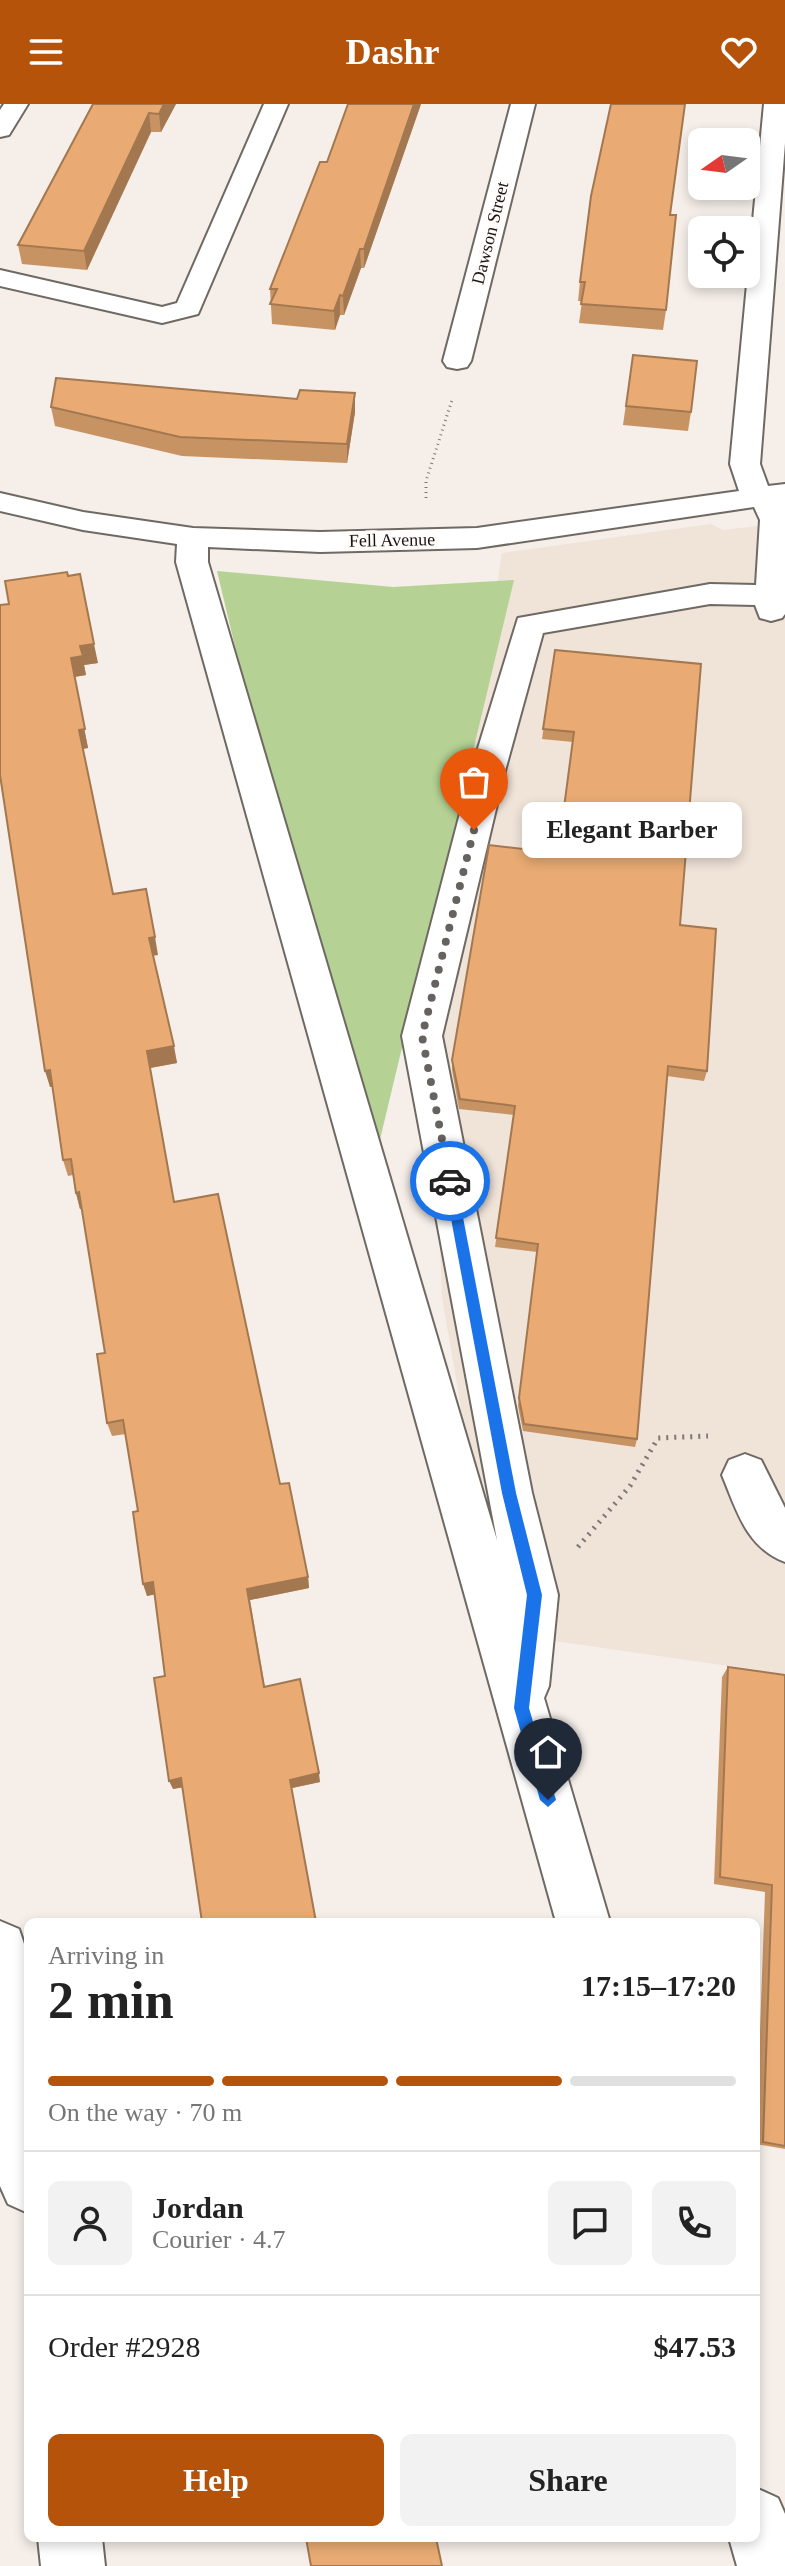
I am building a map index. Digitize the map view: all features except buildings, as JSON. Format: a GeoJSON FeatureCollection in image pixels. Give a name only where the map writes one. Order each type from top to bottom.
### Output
{"type":"FeatureCollection","features":[{"type":"Feature","properties":{"kind":"street"},"geometry":{"type":"LineString","coordinates":[[0,130],[16,104]]}},
{"type":"Feature","properties":{"kind":"street"},"geometry":{"type":"LineString","coordinates":[[0,278],[162,315],[188,308],[276,104]]}},
{"type":"Feature","properties":{"kind":"street","name":"Dawson Street"},"geometry":{"type":"LineString","coordinates":[[457,361],[523,104]]}},
{"type":"Feature","properties":{"kind":"street"},"geometry":{"type":"LineString","coordinates":[[522,1708],[534,1595],[509,1493],[422,1036],[488,771],[529,625],[710,594],[772,603],[775,520],[769,495],[745,464],[776,104]]}},
{"type":"Feature","properties":{"kind":"street","name":"Fell Avenue"},"geometry":{"type":"LineString","coordinates":[[0,502],[83,521],[193,537],[320,542],[477,538],[769,495]]}},
{"type":"Feature","properties":{"kind":"street"},"geometry":{"type":"LineString","coordinates":[[193,537],[192,562],[582,1918]]}},
{"type":"Feature","properties":{"kind":"street"},"geometry":{"type":"LineString","coordinates":[[745,1475],[763,1518],[785,1540]]}},
{"type":"Feature","properties":{"kind":"street"},"geometry":{"type":"LineString","coordinates":[[0,1948],[24,2150]]}},
{"type":"Feature","properties":{"kind":"street"},"geometry":{"type":"LineString","coordinates":[[760,2534],[769,2566]]}},
{"type":"Feature","properties":{"kind":"street"},"geometry":{"type":"LineString","coordinates":[[70,2542],[73,2566]]}},
{"type":"Feature","properties":{"kind":"path"},"geometry":{"type":"LineString","coordinates":[[426,504],[426,481],[454,395]]}},
{"type":"Feature","properties":{"kind":"path"},"geometry":{"type":"LineString","coordinates":[[534,1595],[630,1486],[658,1438],[721,1436]]}},
{"type":"Feature","properties":{"kind":"shaded area"},"geometry":{"type":"Polygon","coordinates":[[[785,523],[785,1674],[500,1633],[442,1297],[431,1032],[502,553],[711,524],[723,530],[785,523]]]}},
{"type":"Feature","properties":{"kind":"green space"},"geometry":{"type":"Polygon","coordinates":[[[217,571],[393,587],[514,580],[371,1177],[337,1073],[217,571]]]}},
{"type":"Feature","properties":{"kind":"way so far"},"geometry":{"type":"LineString","coordinates":[[450,1181],[422,1036],[474,830]]}},
{"type":"Feature","properties":{"kind":"place","name":"Elegant Barber"},"geometry":{"type":"Point","coordinates":[474,830]}},
{"type":"Feature","properties":{"kind":"route"},"geometry":{"type":"LineString","coordinates":[[450,1181],[509,1493],[534,1595],[522,1708],[548,1800]]}}]}
